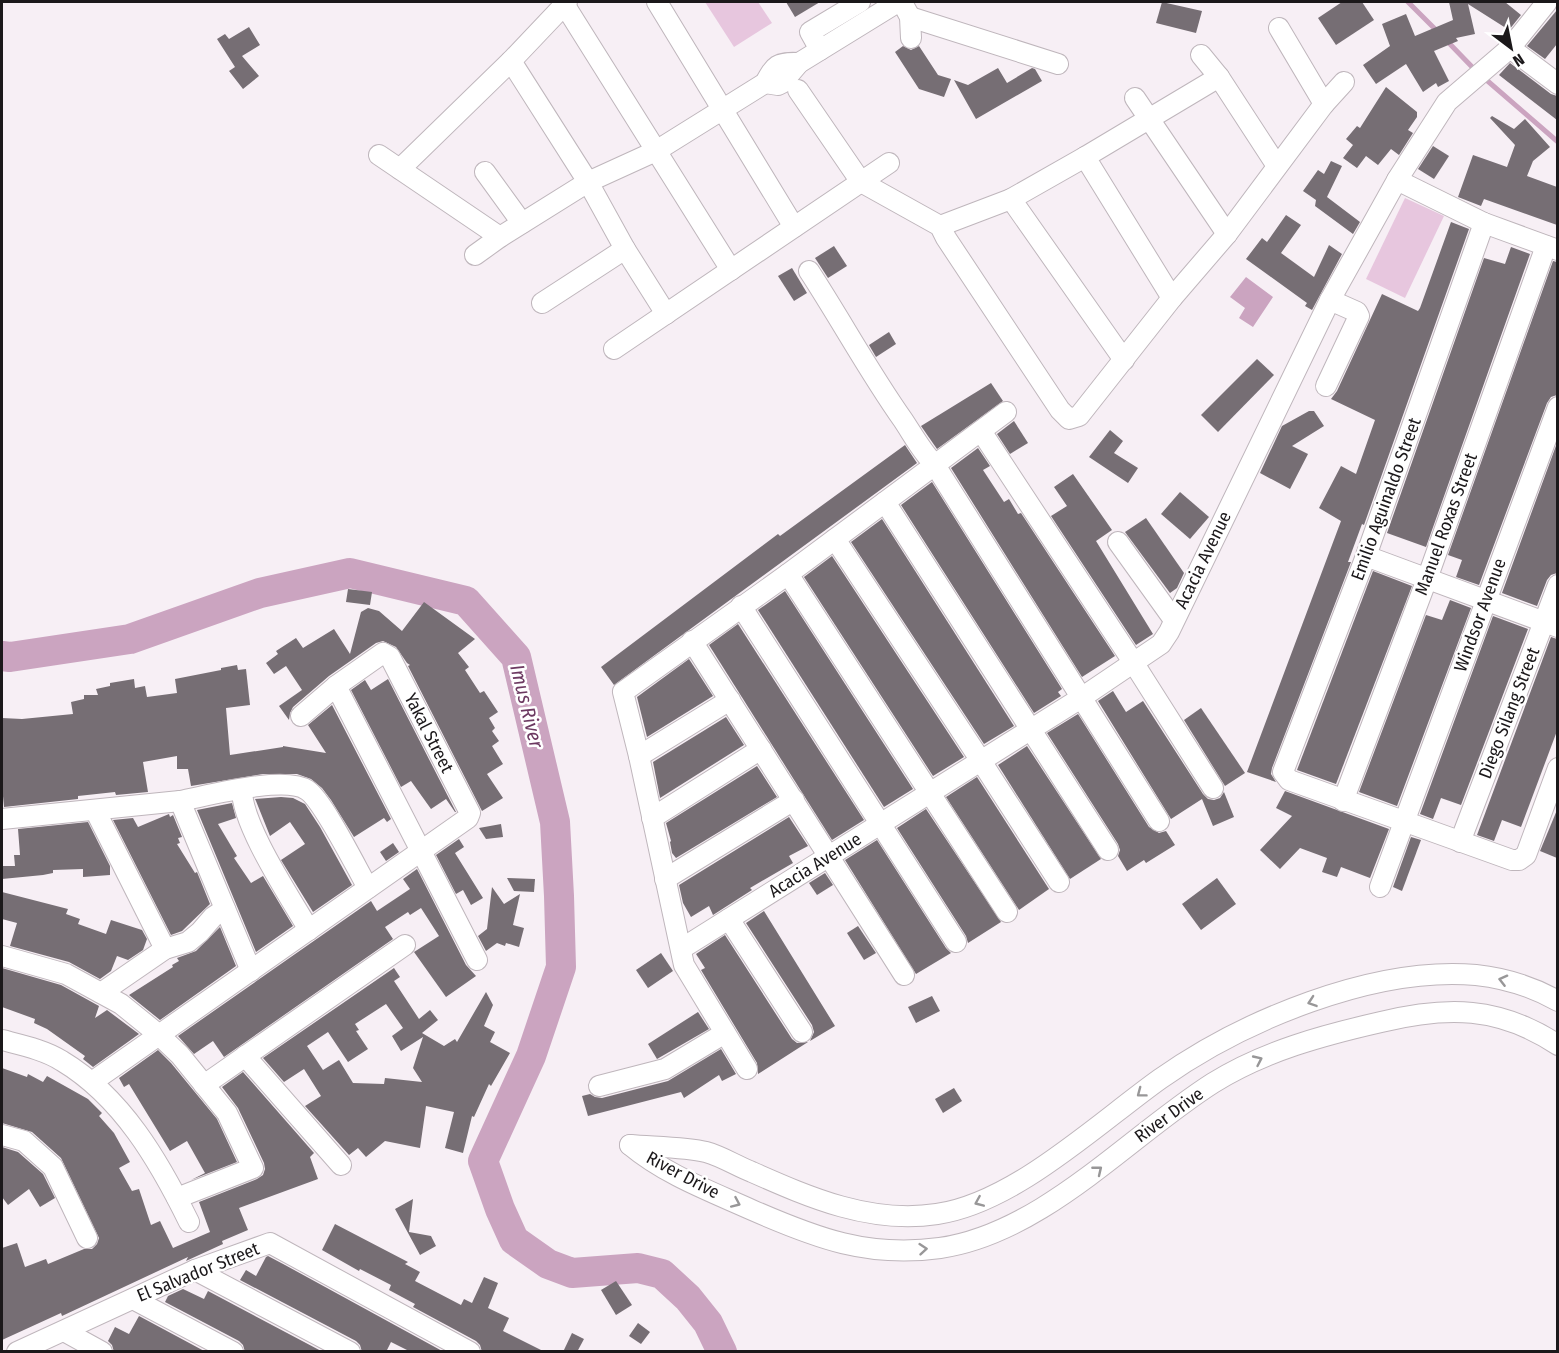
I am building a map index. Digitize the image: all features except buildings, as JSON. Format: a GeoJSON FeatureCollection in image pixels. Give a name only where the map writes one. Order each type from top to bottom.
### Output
{"type":"FeatureCollection","features":[{"type":"Feature","properties":{"kind":"street"},"geometry":{"type":"LineString","coordinates":[[657,2],[794,227]]}},
{"type":"Feature","properties":{"kind":"street"},"geometry":{"type":"LineString","coordinates":[[820,50],[810,33],[860,2]]}},
{"type":"Feature","properties":{"kind":"street","name":"Acacia Avenue"},"geometry":{"type":"LineString","coordinates":[[681,949],[1031,730],[1161,644],[1169,632],[1330,300],[1397,180],[1447,102],[1510,48],[1547,2]]}},
{"type":"Feature","properties":{"kind":"street"},"geometry":{"type":"LineString","coordinates":[[400,169],[511,62],[565,3],[731,270]]}},
{"type":"Feature","properties":{"kind":"street"},"geometry":{"type":"LineString","coordinates":[[903,6],[911,38]]}},
{"type":"Feature","properties":{"kind":"street"},"geometry":{"type":"LineString","coordinates":[[475,255],[588,182],[656,151],[765,83],[782,82],[799,63],[903,6],[1058,64]]}},
{"type":"Feature","properties":{"kind":"street"},"geometry":{"type":"LineString","coordinates":[[1279,28],[1324,104]]}},
{"type":"Feature","properties":{"kind":"street"},"geometry":{"type":"LineString","coordinates":[[1510,48],[1557,84]]}},
{"type":"Feature","properties":{"kind":"street"},"geometry":{"type":"LineString","coordinates":[[1201,55],[1219,77],[1277,166]]}},
{"type":"Feature","properties":{"kind":"street"},"geometry":{"type":"LineString","coordinates":[[511,62],[588,182],[625,249],[666,314]]}},
{"type":"Feature","properties":{"kind":"street"},"geometry":{"type":"LineString","coordinates":[[940,226],[1011,199],[1219,77]]}},
{"type":"Feature","properties":{"kind":"street"},"geometry":{"type":"LineString","coordinates":[[798,90],[861,182],[940,226],[1060,410],[1069,419],[1079,416],[1172,298],[1227,234],[1324,104],[1344,82]]}},
{"type":"Feature","properties":{"kind":"street"},"geometry":{"type":"LineString","coordinates":[[1135,98],[1227,234]]}},
{"type":"Feature","properties":{"kind":"street"},"geometry":{"type":"LineString","coordinates":[[379,155],[500,237]]}},
{"type":"Feature","properties":{"kind":"street"},"geometry":{"type":"LineString","coordinates":[[1085,157],[1172,298]]}},
{"type":"Feature","properties":{"kind":"street"},"geometry":{"type":"LineString","coordinates":[[614,349],[889,163]]}},
{"type":"Feature","properties":{"kind":"street"},"geometry":{"type":"LineString","coordinates":[[485,172],[522,223]]}},
{"type":"Feature","properties":{"kind":"street"},"geometry":{"type":"LineString","coordinates":[[1397,180],[1484,223],[1552,248]]}},
{"type":"Feature","properties":{"kind":"street"},"geometry":{"type":"LineString","coordinates":[[1011,199],[1124,360]]}},
{"type":"Feature","properties":{"kind":"street","name":"Emilio Aguinaldo Street"},"geometry":{"type":"LineString","coordinates":[[1343,801],[1289,780],[1283,772],[1366,556],[1484,223]]}},
{"type":"Feature","properties":{"kind":"street","name":"Manuel Roxas Street"},"geometry":{"type":"LineString","coordinates":[[1343,801],[1552,248]]}},
{"type":"Feature","properties":{"kind":"street"},"geometry":{"type":"LineString","coordinates":[[542,303],[625,249]]}},
{"type":"Feature","properties":{"kind":"street"},"geometry":{"type":"LineString","coordinates":[[809,271],[831,304],[862,359],[935,465],[1159,821]]}},
{"type":"Feature","properties":{"kind":"street"},"geometry":{"type":"LineString","coordinates":[[1326,386],[1359,316],[1357,312],[1330,300]]}},
{"type":"Feature","properties":{"kind":"street","name":"Windsor Avenue"},"geometry":{"type":"LineString","coordinates":[[1380,887],[1557,407]]}},
{"type":"Feature","properties":{"kind":"street"},"geometry":{"type":"LineString","coordinates":[[747,1069],[684,965],[623,692],[788,574],[1006,412]]}},
{"type":"Feature","properties":{"kind":"street"},"geometry":{"type":"LineString","coordinates":[[981,431],[1213,788]]}},
{"type":"Feature","properties":{"kind":"street"},"geometry":{"type":"LineString","coordinates":[[885,502],[1108,850]]}},
{"type":"Feature","properties":{"kind":"street"},"geometry":{"type":"LineString","coordinates":[[835,539],[1059,882]]}},
{"type":"Feature","properties":{"kind":"street"},"geometry":{"type":"LineString","coordinates":[[1118,542],[1174,620]]}},
{"type":"Feature","properties":{"kind":"street"},"geometry":{"type":"LineString","coordinates":[[1366,556],[1551,625]]}},
{"type":"Feature","properties":{"kind":"street"},"geometry":{"type":"LineString","coordinates":[[788,574],[1007,912]]}},
{"type":"Feature","properties":{"kind":"street","name":"Diego Silang Street"},"geometry":{"type":"LineString","coordinates":[[1460,842],[1551,625],[1557,585]]}},
{"type":"Feature","properties":{"kind":"street"},"geometry":{"type":"LineString","coordinates":[[741,606],[956,942]]}},
{"type":"Feature","properties":{"kind":"street"},"geometry":{"type":"LineString","coordinates":[[692,641],[904,975]]}},
{"type":"Feature","properties":{"kind":"street","name":"Yakal Street"},"geometry":{"type":"LineString","coordinates":[[336,686],[383,652],[390,657],[470,813],[468,818],[421,851]]}},
{"type":"Feature","properties":{"kind":"street"},"geometry":{"type":"LineString","coordinates":[[301,716],[336,686],[477,960]]}},
{"type":"Feature","properties":{"kind":"street"},"geometry":{"type":"LineString","coordinates":[[639,756],[730,700]]}},
{"type":"Feature","properties":{"kind":"street"},"geometry":{"type":"LineString","coordinates":[[652,818],[761,749]]}},
{"type":"Feature","properties":{"kind":"street"},"geometry":{"type":"LineString","coordinates":[[1343,801],[1512,860],[1520,860],[1526,855],[1557,768]]}},
{"type":"Feature","properties":{"kind":"street"},"geometry":{"type":"LineString","coordinates":[[2,819],[180,801],[260,786],[290,786],[307,790],[320,805],[368,888]]}},
{"type":"Feature","properties":{"kind":"street"},"geometry":{"type":"LineString","coordinates":[[242,789],[243,804],[257,839],[309,930]]}},
{"type":"Feature","properties":{"kind":"street"},"geometry":{"type":"LineString","coordinates":[[665,879],[794,800]]}},
{"type":"Feature","properties":{"kind":"street"},"geometry":{"type":"LineString","coordinates":[[180,801],[251,971]]}},
{"type":"Feature","properties":{"kind":"street"},"geometry":{"type":"LineString","coordinates":[[95,810],[165,949]]}},
{"type":"Feature","properties":{"kind":"street"},"geometry":{"type":"LineString","coordinates":[[92,1082],[421,851]]}},
{"type":"Feature","properties":{"kind":"street"},"geometry":{"type":"LineString","coordinates":[[101,993],[165,949],[188,942],[213,917],[225,909]]}},
{"type":"Feature","properties":{"kind":"street"},"geometry":{"type":"LineString","coordinates":[[729,919],[802,1032]]}},
{"type":"Feature","properties":{"kind":"street"},"geometry":{"type":"LineString","coordinates":[[204,1085],[405,945]]}},
{"type":"Feature","properties":{"kind":"street"},"geometry":{"type":"LineString","coordinates":[[2,956],[66,975],[121,1004],[180,1055],[227,1113],[253,1168],[177,1198]]}},
{"type":"Feature","properties":{"kind":"street","name":"River Drive"},"geometry":{"type":"LineString","coordinates":[[1557,1001],[1515,983],[1493,977],[1450,974],[1361,987],[1289,1010],[1229,1037],[1188,1060],[1159,1079],[1066,1150],[1012,1185],[962,1209],[936,1215],[888,1215],[843,1208],[816,1199],[706,1152],[630,1145],[644,1157],[676,1176],[823,1239],[881,1251],[941,1248],[973,1240],[1032,1213],[1088,1177],[1168,1113],[1216,1081],[1263,1057],[1304,1042],[1402,1017],[1437,1011],[1462,1011],[1485,1013],[1512,1021],[1557,1045]]}},
{"type":"Feature","properties":{"kind":"street"},"geometry":{"type":"LineString","coordinates":[[599,1086],[665,1070],[725,1033]]}},
{"type":"Feature","properties":{"kind":"street"},"geometry":{"type":"LineString","coordinates":[[2,1040],[60,1060],[92,1082],[137,1131],[189,1222]]}},
{"type":"Feature","properties":{"kind":"street"},"geometry":{"type":"LineString","coordinates":[[244,1056],[341,1165]]}},
{"type":"Feature","properties":{"kind":"street"},"geometry":{"type":"LineString","coordinates":[[2,1135],[24,1141],[53,1167],[87,1238]]}},
{"type":"Feature","properties":{"kind":"street","name":"El Salvador Street"},"geometry":{"type":"LineString","coordinates":[[17,1352],[195,1270],[270,1243],[470,1352]]}},
{"type":"Feature","properties":{"kind":"street"},"geometry":{"type":"LineString","coordinates":[[195,1270],[350,1352]]}},
{"type":"Feature","properties":{"kind":"street"},"geometry":{"type":"LineString","coordinates":[[133,1299],[233,1352]]}},
{"type":"Feature","properties":{"kind":"street"},"geometry":{"type":"LineString","coordinates":[[53,1352],[64,1331],[102,1352]]}},
{"type":"Feature","properties":{"kind":"shaded area"},"geometry":{"type":"Polygon","coordinates":[[[705,2],[758,2],[772,23],[734,47],[705,2]]]}},
{"type":"Feature","properties":{"kind":"shaded area"},"geometry":{"type":"Polygon","coordinates":[[[1405,198],[1444,216],[1405,298],[1366,279],[1405,198]]]}},
{"type":"Feature","properties":{"kind":"shaded area"},"geometry":{"type":"Polygon","coordinates":[[[1246,277],[1273,297],[1253,327],[1239,318],[1245,308],[1230,297],[1246,277]]]}},
{"type":"Feature","properties":{"kind":"waterway"},"geometry":{"type":"LineString","coordinates":[[1408,2],[1438,32]]}},
{"type":"Feature","properties":{"kind":"waterway"},"geometry":{"type":"LineString","coordinates":[[1447,41],[1476,71]]}},
{"type":"Feature","properties":{"kind":"waterway"},"geometry":{"type":"LineString","coordinates":[[1483,77],[1558,142]]}},
{"type":"Feature","properties":{"kind":"waterway","name":"Imus River"},"geometry":{"type":"LineString","coordinates":[[2,656],[10,657],[130,639],[260,593],[350,573],[466,601],[516,657],[555,822],[559,896],[561,967],[531,1056],[483,1161],[514,1240],[548,1264],[572,1273],[638,1268],[662,1274],[688,1298],[708,1323],[722,1352]]}}]}
